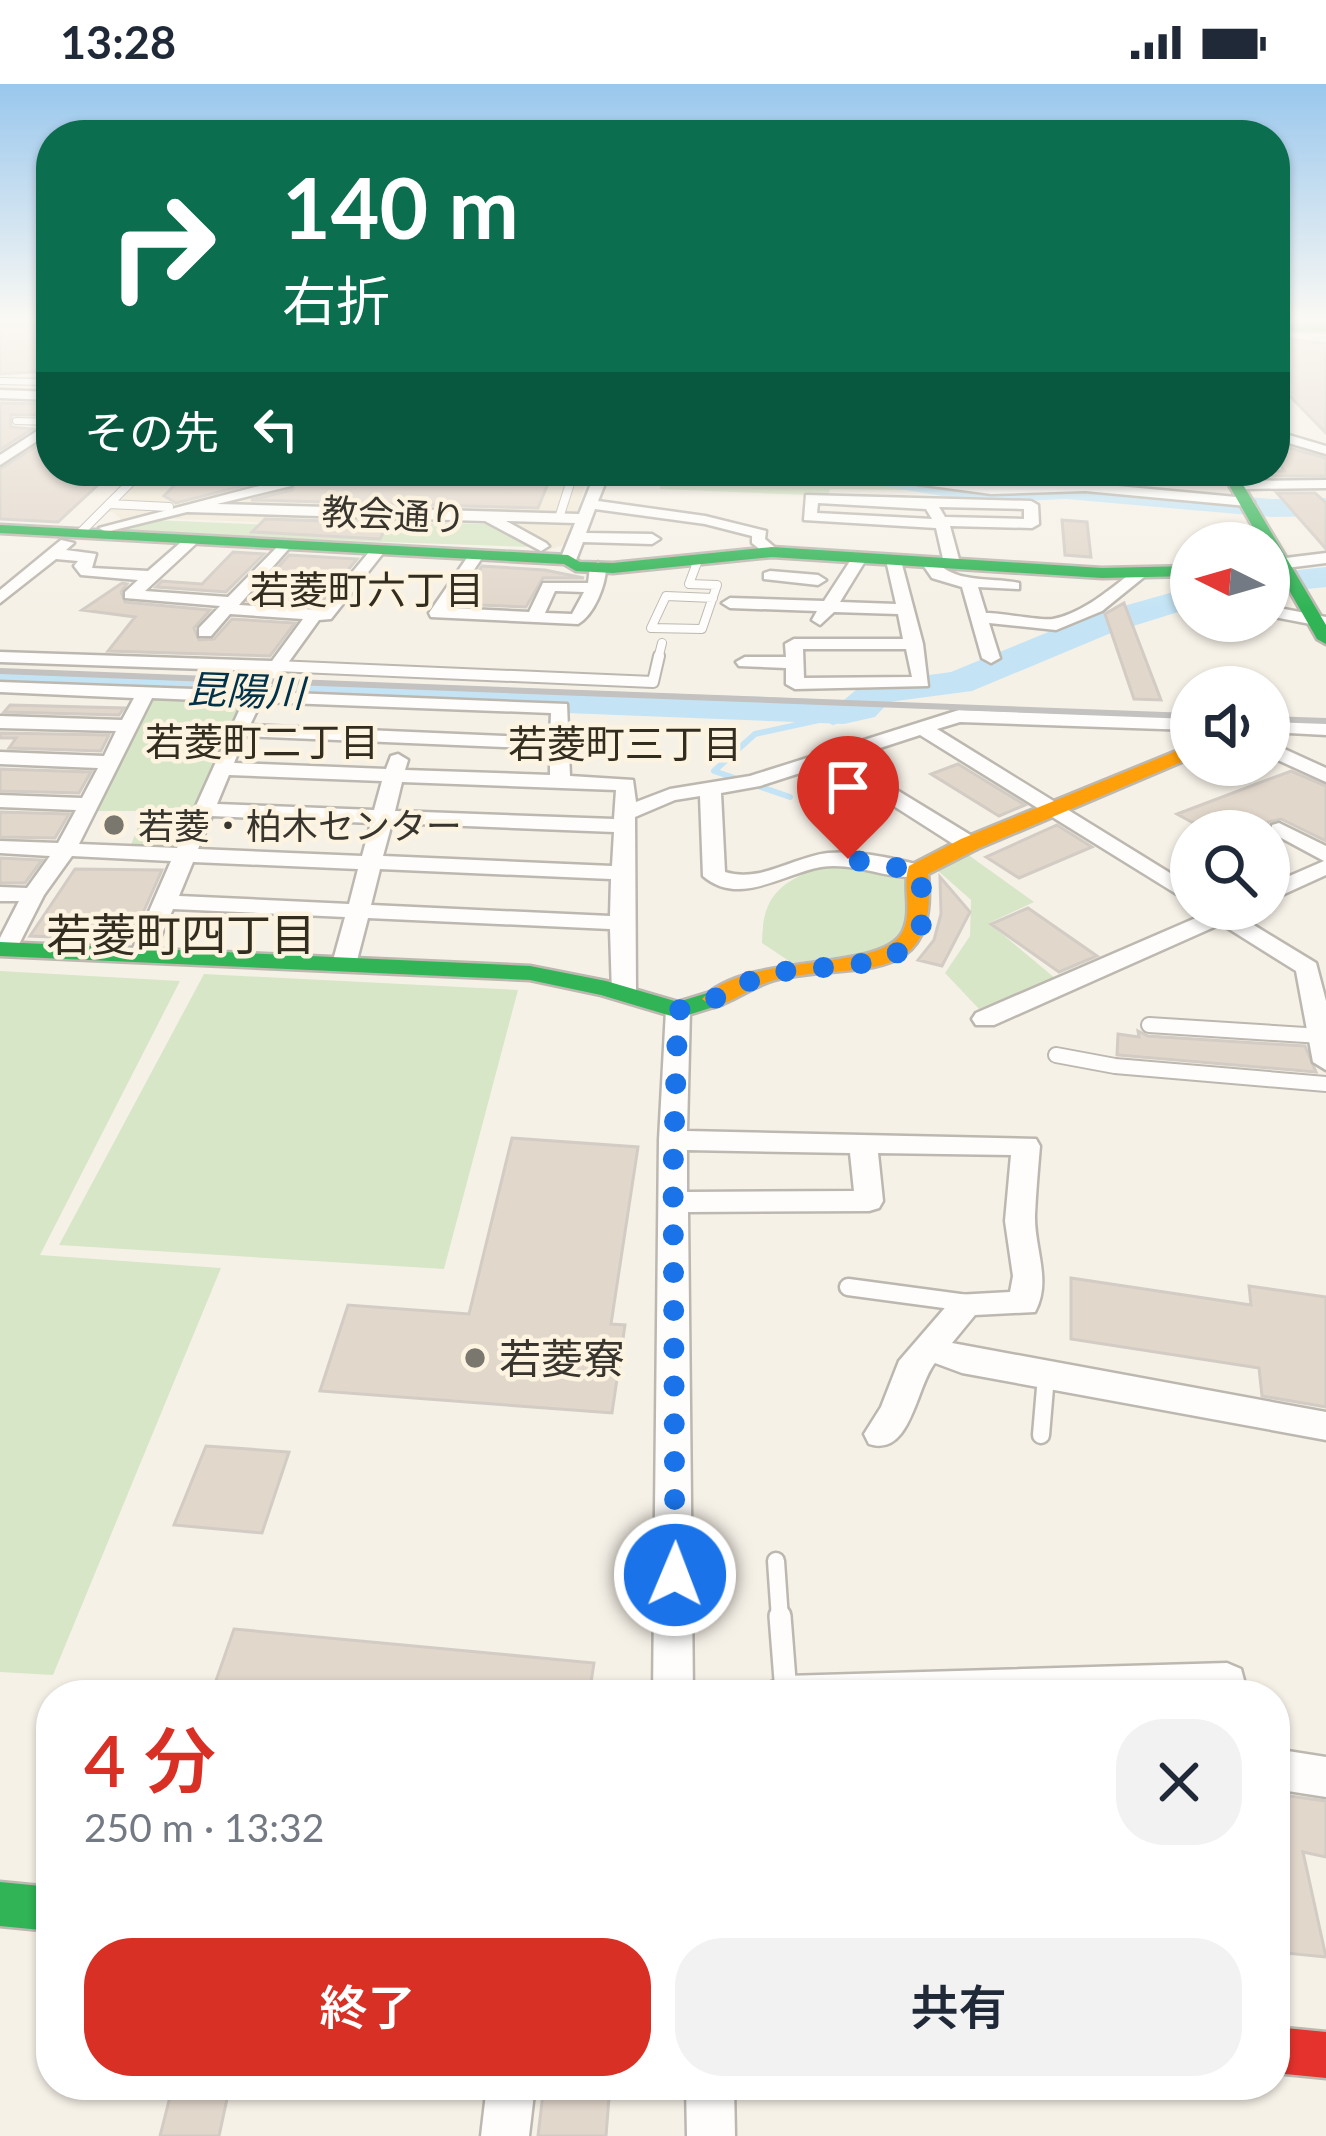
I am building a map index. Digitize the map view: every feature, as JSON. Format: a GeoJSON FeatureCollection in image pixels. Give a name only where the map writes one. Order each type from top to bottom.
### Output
{"type":"FeatureCollection","features":[{"type":"Feature","properties":{"kind":"street"},"geometry":{"type":"LineString","coordinates":[[0,461],[36,435]]}},
{"type":"Feature","properties":{"kind":"street"},"geometry":{"type":"LineString","coordinates":[[1299,442],[1326,436]]}},
{"type":"Feature","properties":{"kind":"street"},"geometry":{"type":"LineString","coordinates":[[1290,439],[1326,450]]}},
{"type":"Feature","properties":{"kind":"street"},"geometry":{"type":"LineString","coordinates":[[925,489],[1030,505],[1032,524],[809,518],[811,499],[925,489],[1065,487],[1242,494],[1326,484]]}},
{"type":"Feature","properties":{"kind":"street"},"geometry":{"type":"LineString","coordinates":[[0,598],[52,554],[88,532],[274,486]]}},
{"type":"Feature","properties":{"kind":"street"},"geometry":{"type":"LineString","coordinates":[[597,486],[572,549],[652,539]]}},
{"type":"Feature","properties":{"kind":"street"},"geometry":{"type":"LineString","coordinates":[[991,486],[991,490]]}},
{"type":"Feature","properties":{"kind":"street"},"geometry":{"type":"LineString","coordinates":[[1122,486],[1124,491]]}},
{"type":"Feature","properties":{"kind":"street"},"geometry":{"type":"LineString","coordinates":[[925,489],[942,523],[948,569],[969,584],[991,658]]}},
{"type":"Feature","properties":{"kind":"street"},"geometry":{"type":"LineString","coordinates":[[1242,494],[1257,522]]}},
{"type":"Feature","properties":{"kind":"street"},"geometry":{"type":"LineString","coordinates":[[187,508],[559,518],[586,512],[688,508],[780,524]]}},
{"type":"Feature","properties":{"kind":"street"},"geometry":{"type":"LineString","coordinates":[[688,508],[760,534],[757,540],[771,564]]}},
{"type":"Feature","properties":{"kind":"street"},"geometry":{"type":"LineString","coordinates":[[485,516],[541,546]]}},
{"type":"Feature","properties":{"kind":"street","name":"教会通り"},"geometry":{"type":"LineString","coordinates":[[0,530],[476,555],[572,549],[576,566],[596,578],[698,560],[798,566],[859,558],[948,569],[1170,572]]}},
{"type":"Feature","properties":{"kind":"street"},"geometry":{"type":"LineString","coordinates":[[192,540],[130,596],[325,615],[379,549]]}},
{"type":"Feature","properties":{"kind":"street"},"geometry":{"type":"LineString","coordinates":[[205,632],[284,544]]}},
{"type":"Feature","properties":{"kind":"street"},"geometry":{"type":"LineString","coordinates":[[52,554],[91,557],[82,566],[87,572],[152,576]]}},
{"type":"Feature","properties":{"kind":"street"},"geometry":{"type":"LineString","coordinates":[[476,555],[437,614],[578,620],[596,578]]}},
{"type":"Feature","properties":{"kind":"street"},"geometry":{"type":"LineString","coordinates":[[814,642],[823,608],[859,558]]}},
{"type":"Feature","properties":{"kind":"street"},"geometry":{"type":"LineString","coordinates":[[1290,571],[1326,558]]}},
{"type":"Feature","properties":{"kind":"street"},"geometry":{"type":"LineString","coordinates":[[894,560],[914,644],[922,682],[795,684],[794,644],[914,644]]}},
{"type":"Feature","properties":{"kind":"street"},"geometry":{"type":"LineString","coordinates":[[798,566],[818,580]]}},
{"type":"Feature","properties":{"kind":"street"},"geometry":{"type":"LineString","coordinates":[[948,569],[1013,586]]}},
{"type":"Feature","properties":{"kind":"street"},"geometry":{"type":"LineString","coordinates":[[980,618],[1029,619],[1050,626],[1096,607],[1141,573]]}},
{"type":"Feature","properties":{"kind":"street"},"geometry":{"type":"LineString","coordinates":[[534,617],[549,586],[596,578]]}},
{"type":"Feature","properties":{"kind":"street"},"geometry":{"type":"LineString","coordinates":[[1290,582],[1322,627]]}},
{"type":"Feature","properties":{"kind":"street"},"geometry":{"type":"LineString","coordinates":[[722,601],[905,609]]}},
{"type":"Feature","properties":{"kind":"street"},"geometry":{"type":"LineString","coordinates":[[142,955],[238,730],[314,615]]}},
{"type":"Feature","properties":{"kind":"street"},"geometry":{"type":"LineString","coordinates":[[1290,617],[1322,627]]}},
{"type":"Feature","properties":{"kind":"street"},"geometry":{"type":"LineString","coordinates":[[0,657],[276,666]]}},
{"type":"Feature","properties":{"kind":"street"},"geometry":{"type":"LineString","coordinates":[[745,662],[795,663]]}},
{"type":"Feature","properties":{"kind":"street"},"geometry":{"type":"LineString","coordinates":[[0,687],[259,692],[560,708],[560,781]]}},
{"type":"Feature","properties":{"kind":"street"},"geometry":{"type":"LineString","coordinates":[[146,692],[66,850],[33,895],[3,949],[530,974],[678,1010],[776,973],[892,958],[920,929],[923,890],[917,871]]}},
{"type":"Feature","properties":{"kind":"street"},"geometry":{"type":"LineString","coordinates":[[344,964],[412,702]]}},
{"type":"Feature","properties":{"kind":"street"},"geometry":{"type":"LineString","coordinates":[[206,810],[624,820],[670,795],[753,782],[959,716],[1170,723]]}},
{"type":"Feature","properties":{"kind":"street"},"geometry":{"type":"LineString","coordinates":[[0,722],[128,726]]}},
{"type":"Feature","properties":{"kind":"street"},"geometry":{"type":"LineString","coordinates":[[1290,727],[1326,729]]}},
{"type":"Feature","properties":{"kind":"street"},"geometry":{"type":"LineString","coordinates":[[922,728],[1170,880]]}},
{"type":"Feature","properties":{"kind":"street"},"geometry":{"type":"LineString","coordinates":[[238,730],[560,743]]}},
{"type":"Feature","properties":{"kind":"street"},"geometry":{"type":"LineString","coordinates":[[0,758],[109,762]]}},
{"type":"Feature","properties":{"kind":"street"},"geometry":{"type":"LineString","coordinates":[[832,758],[969,844]]}},
{"type":"Feature","properties":{"kind":"street"},"geometry":{"type":"LineString","coordinates":[[1290,758],[1326,776]]}},
{"type":"Feature","properties":{"kind":"street"},"geometry":{"type":"LineString","coordinates":[[710,786],[713,876],[727,881],[770,881],[803,864],[833,859],[917,871],[969,844],[1170,760]]}},
{"type":"Feature","properties":{"kind":"street"},"geometry":{"type":"LineString","coordinates":[[223,769],[626,784],[621,922],[624,994]]}},
{"type":"Feature","properties":{"kind":"street"},"geometry":{"type":"LineString","coordinates":[[0,801],[88,804]]}},
{"type":"Feature","properties":{"kind":"street"},"geometry":{"type":"LineString","coordinates":[[1290,835],[1326,855]]}},
{"type":"Feature","properties":{"kind":"street"},"geometry":{"type":"LineString","coordinates":[[0,847],[622,872]]}},
{"type":"Feature","properties":{"kind":"street"},"geometry":{"type":"LineString","coordinates":[[1290,884],[1326,867]]}},
{"type":"Feature","properties":{"kind":"street"},"geometry":{"type":"LineString","coordinates":[[0,894],[33,895]]}},
{"type":"Feature","properties":{"kind":"street"},"geometry":{"type":"LineString","coordinates":[[165,902],[621,922]]}},
{"type":"Feature","properties":{"kind":"street"},"geometry":{"type":"LineString","coordinates":[[985,1019],[1182,930]]}},
{"type":"Feature","properties":{"kind":"street"},"geometry":{"type":"LineString","coordinates":[[1252,930],[1307,968],[1324,1043]]}},
{"type":"Feature","properties":{"kind":"street"},"geometry":{"type":"LineString","coordinates":[[674,1680],[673,1140],[678,1010]]}},
{"type":"Feature","properties":{"kind":"street"},"geometry":{"type":"LineString","coordinates":[[673,1140],[1026,1146],[1020,1221],[1028,1276],[1024,1304],[967,1304],[910,1370],[896,1413],[881,1434]]}},
{"type":"Feature","properties":{"kind":"street"},"geometry":{"type":"LineString","coordinates":[[673,1202],[869,1201],[863,1143]]}},
{"type":"Feature","properties":{"kind":"street"},"geometry":{"type":"LineString","coordinates":[[927,1346],[962,1360],[1326,1426]]}},
{"type":"Feature","properties":{"kind":"street"},"geometry":{"type":"LineString","coordinates":[[1290,1771],[1326,1777]]}},
{"type":"Feature","properties":{"kind":"street"},"geometry":{"type":"LineString","coordinates":[[0,1904],[36,1908]]}},
{"type":"Feature","properties":{"kind":"street"},"geometry":{"type":"LineString","coordinates":[[1290,2051],[1326,2055]]}},
{"type":"Feature","properties":{"kind":"street"},"geometry":{"type":"LineString","coordinates":[[505,2136],[509,2100]]}},
{"type":"Feature","properties":{"kind":"street"},"geometry":{"type":"LineString","coordinates":[[710,2100],[711,2136]]}},
{"type":"Feature","properties":{"kind":"lane"},"geometry":{"type":"LineString","coordinates":[[16,421],[36,423]]}},
{"type":"Feature","properties":{"kind":"lane"},"geometry":{"type":"LineString","coordinates":[[88,532],[127,486]]}},
{"type":"Feature","properties":{"kind":"lane"},"geometry":{"type":"LineString","coordinates":[[559,518],[569,486]]}},
{"type":"Feature","properties":{"kind":"lane"},"geometry":{"type":"LineString","coordinates":[[110,504],[169,507]]}},
{"type":"Feature","properties":{"kind":"lane"},"geometry":{"type":"LineString","coordinates":[[698,560],[689,584],[717,585],[722,601]]}},
{"type":"Feature","properties":{"kind":"lane"},"geometry":{"type":"LineString","coordinates":[[666,596],[722,601],[702,629],[652,628],[666,596]]}},
{"type":"Feature","properties":{"kind":"lane"},"geometry":{"type":"LineString","coordinates":[[276,666],[653,682],[662,643]]}},
{"type":"Feature","properties":{"kind":"lane"},"geometry":{"type":"LineString","coordinates":[[1149,1024],[1324,1043]]}},
{"type":"Feature","properties":{"kind":"lane"},"geometry":{"type":"LineString","coordinates":[[1056,1055],[1115,1066],[1326,1084]]}},
{"type":"Feature","properties":{"kind":"lane"},"geometry":{"type":"LineString","coordinates":[[848,1287],[967,1304]]}},
{"type":"Feature","properties":{"kind":"lane"},"geometry":{"type":"LineString","coordinates":[[1041,1435],[1046,1376]]}},
{"type":"Feature","properties":{"kind":"lane"},"geometry":{"type":"LineString","coordinates":[[776,1561],[785,1680]]}},
{"type":"Feature","properties":{"kind":"shaded area"},"geometry":{"type":"Polygon","coordinates":[[[122,486],[585,486],[566,544],[543,552],[491,523],[399,521],[394,528],[154,518],[126,524],[113,512],[97,512],[122,486]]]}},
{"type":"Feature","properties":{"kind":"green space"},"geometry":{"type":"Polygon","coordinates":[[[914,486],[915,490],[830,489],[828,496],[660,489],[914,486]]]}},
{"type":"Feature","properties":{"kind":"green space"},"geometry":{"type":"Polygon","coordinates":[[[154,520],[396,530],[402,522],[487,524],[532,547],[118,533],[154,520]]]}},
{"type":"Feature","properties":{"kind":"green space"},"geometry":{"type":"Polygon","coordinates":[[[150,697],[243,702],[176,847],[131,845],[144,811],[91,811],[150,697]]]}},
{"type":"Feature","properties":{"kind":"green space"},"geometry":{"type":"Polygon","coordinates":[[[967,854],[1034,902],[989,923],[1056,979],[979,1009],[945,973],[970,936],[971,900],[936,869],[967,854]]]}},
{"type":"Feature","properties":{"kind":"green space"},"geometry":{"type":"Polygon","coordinates":[[[823,865],[908,876],[907,931],[879,951],[792,963],[762,943],[766,912],[777,892],[823,865]]]}},
{"type":"Feature","properties":{"kind":"green space"},"geometry":{"type":"Polygon","coordinates":[[[0,971],[180,981],[40,1255],[221,1268],[53,1675],[0,1672],[0,971]]]}},
{"type":"Feature","properties":{"kind":"green space"},"geometry":{"type":"Polygon","coordinates":[[[204,974],[518,990],[444,1269],[59,1245],[204,974]]]}},
{"type":"Feature","properties":{"kind":"building"},"geometry":{"type":"Polygon","coordinates":[[[0,418],[11,418],[11,427],[32,429],[0,450],[0,418]]]}},
{"type":"Feature","properties":{"kind":"building"},"geometry":{"type":"Polygon","coordinates":[[[1311,418],[1326,418],[1326,433],[1311,418]]]}},
{"type":"Feature","properties":{"kind":"building"},"geometry":{"type":"Polygon","coordinates":[[[36,446],[36,486],[97,486],[58,522],[0,519],[0,469],[36,446]]]}},
{"type":"Feature","properties":{"kind":"building"},"geometry":{"type":"Polygon","coordinates":[[[1290,448],[1326,458],[1326,476],[1290,476],[1290,448]]]}},
{"type":"Feature","properties":{"kind":"building"},"geometry":{"type":"Polygon","coordinates":[[[174,486],[242,486],[176,503],[164,496],[174,486]]]}},
{"type":"Feature","properties":{"kind":"building"},"geometry":{"type":"Polygon","coordinates":[[[294,486],[547,486],[538,508],[251,500],[294,486]]]}},
{"type":"Feature","properties":{"kind":"building"},"geometry":{"type":"Polygon","coordinates":[[[1277,493],[1315,493],[1326,503],[1326,549],[1277,493]]]}},
{"type":"Feature","properties":{"kind":"building"},"geometry":{"type":"Polygon","coordinates":[[[265,519],[388,523],[380,539],[252,532],[265,519]]]}},
{"type":"Feature","properties":{"kind":"building"},"geometry":{"type":"Polygon","coordinates":[[[1062,520],[1087,522],[1091,557],[1065,555],[1062,520]]]}},
{"type":"Feature","properties":{"kind":"building"},"geometry":{"type":"Polygon","coordinates":[[[233,552],[264,554],[226,592],[156,587],[162,581],[202,584],[233,552]]]}},
{"type":"Feature","properties":{"kind":"building"},"geometry":{"type":"Polygon","coordinates":[[[289,555],[357,559],[319,605],[248,601],[289,555]]]}},
{"type":"Feature","properties":{"kind":"building"},"geometry":{"type":"Polygon","coordinates":[[[482,566],[584,578],[543,578],[526,607],[456,604],[482,566]]]}},
{"type":"Feature","properties":{"kind":"building"},"geometry":{"type":"Polygon","coordinates":[[[127,584],[121,592],[125,602],[210,610],[194,628],[199,640],[214,639],[232,619],[295,623],[270,656],[108,651],[135,617],[82,610],[127,584]]]}},
{"type":"Feature","properties":{"kind":"building"},"geometry":{"type":"Polygon","coordinates":[[[1124,603],[1161,700],[1134,699],[1105,614],[1124,603]]]}},
{"type":"Feature","properties":{"kind":"building"},"geometry":{"type":"Polygon","coordinates":[[[10,705],[124,708],[119,715],[4,712],[10,705]]]}},
{"type":"Feature","properties":{"kind":"building"},"geometry":{"type":"Polygon","coordinates":[[[0,733],[109,735],[101,751],[9,748],[16,738],[0,738],[0,733]]]}},
{"type":"Feature","properties":{"kind":"building"},"geometry":{"type":"Polygon","coordinates":[[[958,764],[1025,805],[999,816],[931,774],[958,764]]]}},
{"type":"Feature","properties":{"kind":"building"},"geometry":{"type":"Polygon","coordinates":[[[0,769],[91,772],[79,793],[0,791],[0,769]]]}},
{"type":"Feature","properties":{"kind":"building"},"geometry":{"type":"Polygon","coordinates":[[[1290,771],[1326,786],[1326,841],[1290,823],[1290,810],[1188,810],[1251,786],[1290,786],[1290,771]]]}},
{"type":"Feature","properties":{"kind":"building"},"geometry":{"type":"Polygon","coordinates":[[[0,812],[69,814],[55,838],[0,837],[0,812]]]}},
{"type":"Feature","properties":{"kind":"building"},"geometry":{"type":"Polygon","coordinates":[[[1057,825],[1092,847],[1019,878],[986,857],[1057,825]]]}},
{"type":"Feature","properties":{"kind":"building"},"geometry":{"type":"Polygon","coordinates":[[[0,858],[42,860],[25,883],[0,883],[0,858]]]}},
{"type":"Feature","properties":{"kind":"building"},"geometry":{"type":"Polygon","coordinates":[[[75,869],[162,870],[131,940],[30,936],[75,869]]]}},
{"type":"Feature","properties":{"kind":"building"},"geometry":{"type":"Polygon","coordinates":[[[940,877],[970,912],[942,966],[918,960],[934,940],[941,914],[940,877]]]}},
{"type":"Feature","properties":{"kind":"building"},"geometry":{"type":"Polygon","coordinates":[[[1028,908],[1097,956],[1059,972],[991,924],[1028,908]]]}},
{"type":"Feature","properties":{"kind":"building"},"geometry":{"type":"Polygon","coordinates":[[[1138,1031],[1148,1036],[1305,1046],[1316,1072],[1117,1055],[1118,1034],[1139,1037],[1138,1031]]]}},
{"type":"Feature","properties":{"kind":"building"},"geometry":{"type":"Polygon","coordinates":[[[512,1138],[638,1147],[611,1324],[625,1325],[612,1413],[320,1391],[348,1305],[469,1314],[512,1138]]]}},
{"type":"Feature","properties":{"kind":"building"},"geometry":{"type":"Polygon","coordinates":[[[1071,1278],[1251,1305],[1249,1286],[1326,1297],[1326,1407],[1262,1396],[1259,1368],[1071,1339],[1071,1278]]]}},
{"type":"Feature","properties":{"kind":"building"},"geometry":{"type":"Polygon","coordinates":[[[206,1446],[289,1452],[262,1533],[174,1525],[206,1446]]]}},
{"type":"Feature","properties":{"kind":"building"},"geometry":{"type":"Polygon","coordinates":[[[234,1629],[594,1663],[591,1680],[216,1680],[234,1629]]]}},
{"type":"Feature","properties":{"kind":"building"},"geometry":{"type":"Polygon","coordinates":[[[1290,1796],[1326,1801],[1326,1857],[1303,1852],[1326,1957],[1290,1953],[1290,1796]]]}},
{"type":"Feature","properties":{"kind":"building"},"geometry":{"type":"Polygon","coordinates":[[[169,2100],[227,2100],[219,2136],[160,2136],[169,2100]]]}},
{"type":"Feature","properties":{"kind":"building"},"geometry":{"type":"Polygon","coordinates":[[[542,2100],[609,2100],[606,2136],[538,2136],[542,2100]]]}},
{"type":"Feature","properties":{"kind":"waterway"},"geometry":{"type":"LineString","coordinates":[[936,486],[985,494],[1066,490],[1272,508],[1326,507]]}},
{"type":"Feature","properties":{"kind":"waterway","name":"昆陽川"},"geometry":{"type":"LineString","coordinates":[[1290,581],[1326,577]]}},
{"type":"Feature","properties":{"kind":"waterway","name":"昆陽川"},"geometry":{"type":"LineString","coordinates":[[0,680],[844,712],[861,709],[877,692],[958,683],[1098,625],[1170,603]]}},
{"type":"Feature","properties":{"kind":"waterway"},"geometry":{"type":"LineString","coordinates":[[790,797],[714,771],[755,734],[828,718],[833,722],[861,709]]}},
{"type":"Feature","properties":{"kind":"railway"},"geometry":{"type":"LineString","coordinates":[[0,671],[1170,715]]}},
{"type":"Feature","properties":{"kind":"railway"},"geometry":{"type":"LineString","coordinates":[[1290,720],[1326,721]]}},
{"type":"Feature","properties":{"kind":"traffic: fast"},"geometry":{"type":"LineString","coordinates":[[1237,486],[1326,639]]}},
{"type":"Feature","properties":{"kind":"traffic: fast"},"geometry":{"type":"LineString","coordinates":[[0,529],[568,560],[576,566],[613,568],[772,552],[1102,573],[1170,571]]}},
{"type":"Feature","properties":{"kind":"traffic: fast"},"geometry":{"type":"LineString","coordinates":[[0,949],[530,973],[606,988],[678,1010],[714,999]]}},
{"type":"Feature","properties":{"kind":"traffic: fast"},"geometry":{"type":"LineString","coordinates":[[0,1904],[36,1908]]}},
{"type":"Feature","properties":{"kind":"traffic: slow"},"geometry":{"type":"LineString","coordinates":[[714,999],[774,973],[858,963],[901,949],[914,932],[920,907],[917,871],[969,844],[1170,760]]}},
{"type":"Feature","properties":{"kind":"traffic: jam"},"geometry":{"type":"LineString","coordinates":[[1290,2051],[1326,2055]]}},
{"type":"Feature","properties":{"kind":"place","name":"若菱・柏木センター"},"geometry":{"type":"Point","coordinates":[114,825]}},
{"type":"Feature","properties":{"kind":"place","name":"若菱寮"},"geometry":{"type":"Point","coordinates":[475,1358]}},
{"type":"Feature","properties":{"kind":"district","name":"若菱町六丁目"},"geometry":{"type":"Point","coordinates":[367,589]}},
{"type":"Feature","properties":{"kind":"district","name":"若菱町二丁目"},"geometry":{"type":"Point","coordinates":[262,741]}},
{"type":"Feature","properties":{"kind":"district","name":"若菱町三丁目"},"geometry":{"type":"Point","coordinates":[625,743]}},
{"type":"Feature","properties":{"kind":"district","name":"若菱町四丁目"},"geometry":{"type":"Point","coordinates":[181,934]}},
{"type":"Feature","properties":{"kind":"route"},"geometry":{"type":"LineString","coordinates":[[675,1575],[673,1171],[678,1010],[692,1009],[776,973],[881,962],[908,946],[920,929],[923,911],[917,871],[848,859]]}}]}
